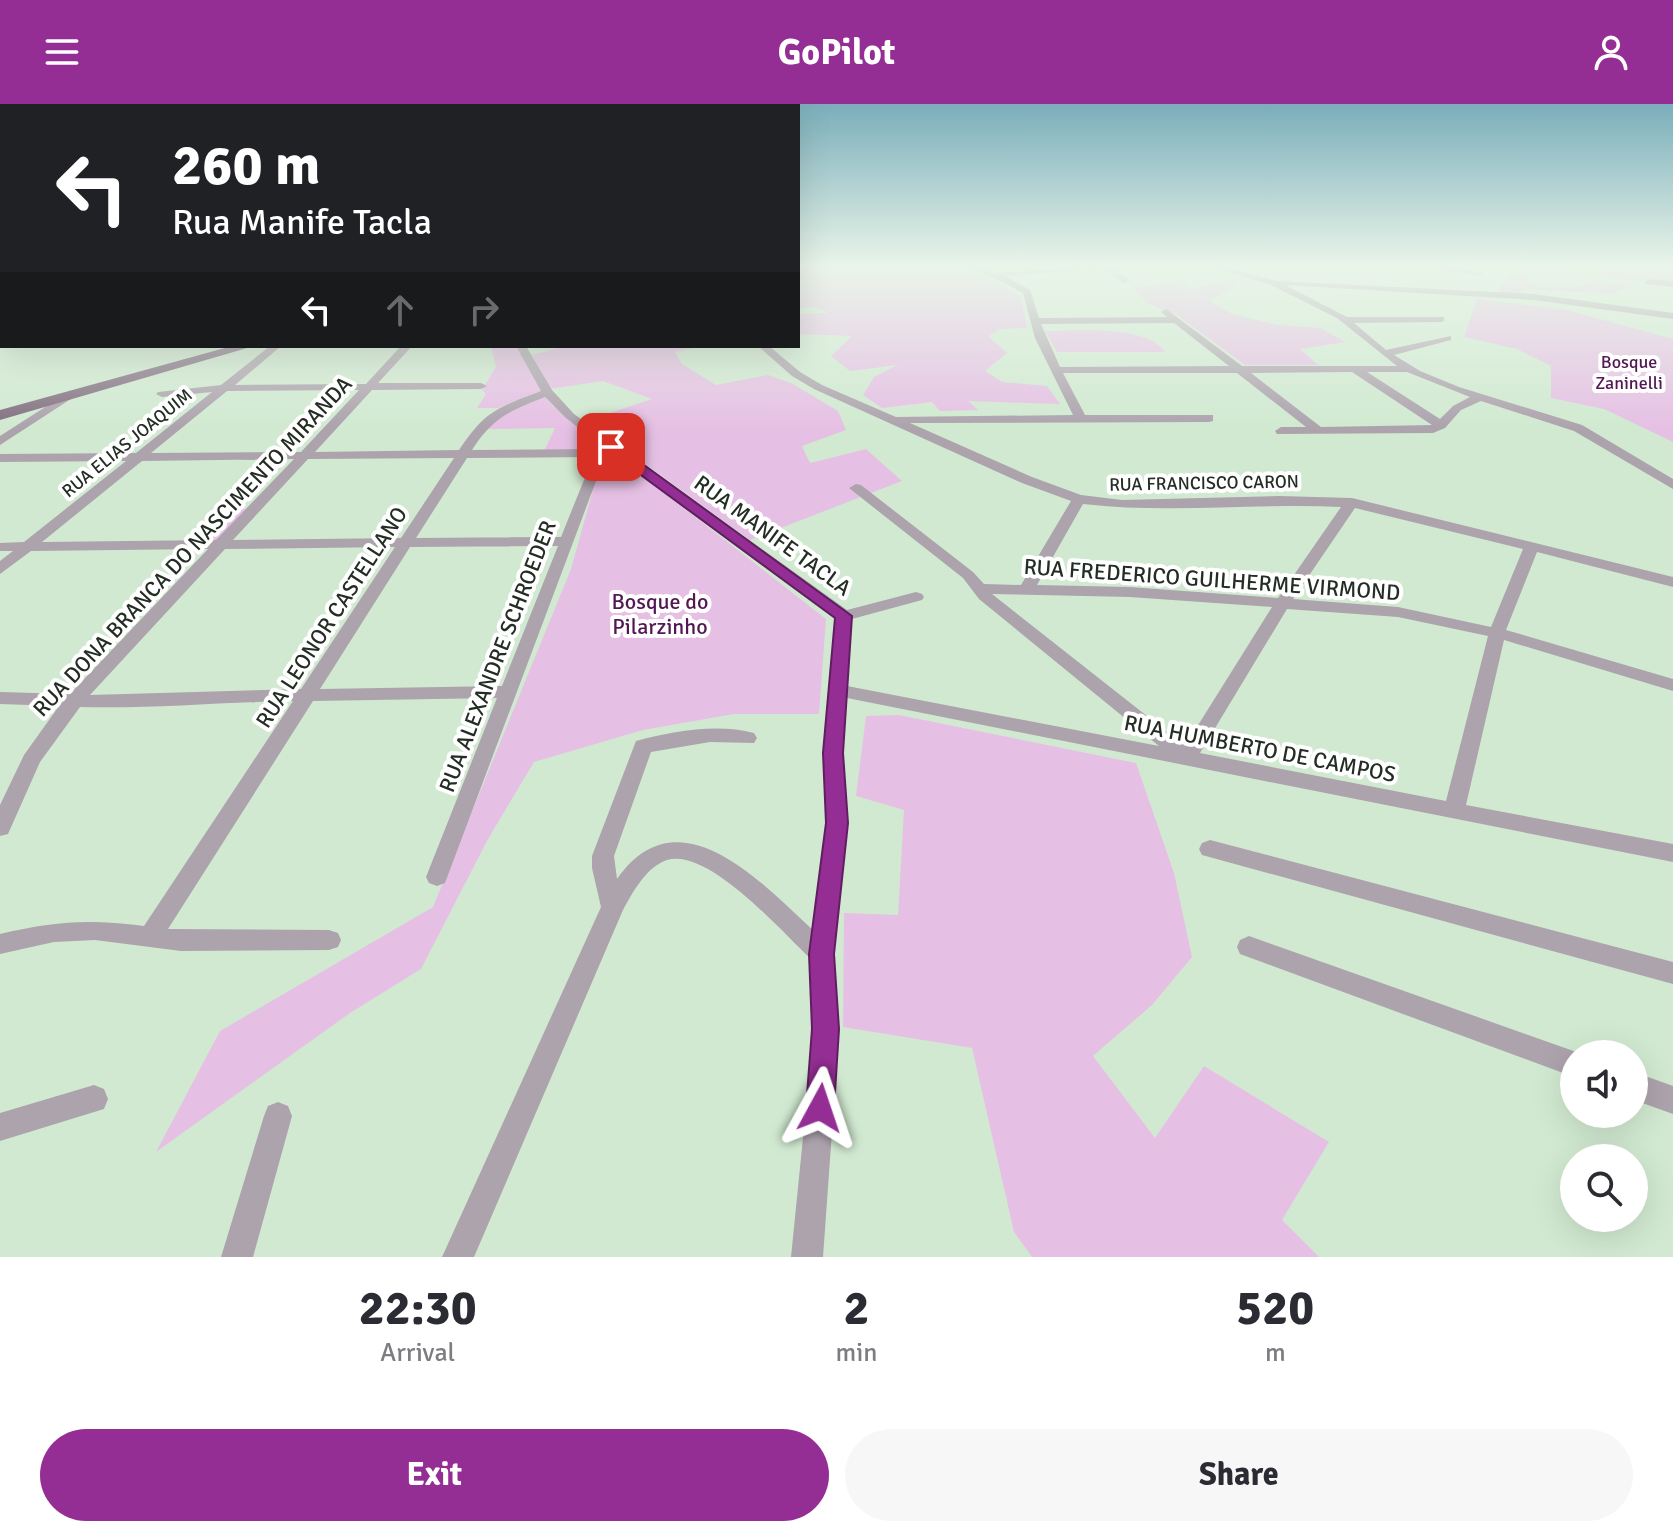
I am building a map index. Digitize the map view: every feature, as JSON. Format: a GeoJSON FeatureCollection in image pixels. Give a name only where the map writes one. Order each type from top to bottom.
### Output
{"type":"FeatureCollection","features":[{"type":"Feature","properties":{"kind":"main road"},"geometry":{"type":"LineString","coordinates":[[0,415],[240,348]]}},
{"type":"Feature","properties":{"kind":"street"},"geometry":{"type":"LineString","coordinates":[[1062,321],[1035,321],[1080,418]]}},
{"type":"Feature","properties":{"kind":"street"},"geometry":{"type":"LineString","coordinates":[[1177,321],[1319,431]]}},
{"type":"Feature","properties":{"kind":"street"},"geometry":{"type":"LineString","coordinates":[[1348,321],[1384,353],[1408,369],[1480,397],[1578,428],[1673,485]]}},
{"type":"Feature","properties":{"kind":"street"},"geometry":{"type":"LineString","coordinates":[[1384,353],[1416,348],[1447,338]]}},
{"type":"Feature","properties":{"kind":"street","name":"RUA ELIAS JOAQUIM"},"geometry":{"type":"LineString","coordinates":[[0,569],[274,348]]}},
{"type":"Feature","properties":{"kind":"street","name":"RUA DONA BRANCA DO NASCIMENTO MIRANDA"},"geometry":{"type":"LineString","coordinates":[[0,828],[31,760],[73,701],[405,348]]}},
{"type":"Feature","properties":{"kind":"street"},"geometry":{"type":"LineString","coordinates":[[525,348],[547,392]]}},
{"type":"Feature","properties":{"kind":"street","name":"RUA FRANCISCO CARON"},"geometry":{"type":"LineString","coordinates":[[765,348],[806,381],[1027,480],[1079,499],[1122,504],[1279,500],[1352,502],[1673,582]]}},
{"type":"Feature","properties":{"kind":"street"},"geometry":{"type":"LineString","coordinates":[[1355,369],[1441,425]]}},
{"type":"Feature","properties":{"kind":"street"},"geometry":{"type":"LineString","coordinates":[[1057,370],[1408,369]]}},
{"type":"Feature","properties":{"kind":"street"},"geometry":{"type":"LineString","coordinates":[[162,394],[223,389],[481,386]]}},
{"type":"Feature","properties":{"kind":"street","name":"RUA LEONOR CASTELLANO"},"geometry":{"type":"LineString","coordinates":[[149,938],[481,426],[492,415],[547,392]]}},
{"type":"Feature","properties":{"kind":"street","name":"RUA MANIFE TACLA"},"geometry":{"type":"LineString","coordinates":[[547,392],[570,416],[652,478],[844,616],[833,753],[837,823],[822,954],[825,1048],[807,1257]]}},
{"type":"Feature","properties":{"kind":"street"},"geometry":{"type":"LineString","coordinates":[[0,441],[71,395]]}},
{"type":"Feature","properties":{"kind":"street"},"geometry":{"type":"LineString","coordinates":[[1281,431],[1429,429],[1441,425],[1457,408],[1480,397]]}},
{"type":"Feature","properties":{"kind":"street"},"geometry":{"type":"LineString","coordinates":[[893,420],[1209,418]]}},
{"type":"Feature","properties":{"kind":"street","name":"RUA ALEXANDRE SCHROEDER"},"geometry":{"type":"LineString","coordinates":[[437,877],[598,460],[594,453],[463,454]]}},
{"type":"Feature","properties":{"kind":"street"},"geometry":{"type":"LineString","coordinates":[[0,458],[463,454]]}},
{"type":"Feature","properties":{"kind":"street"},"geometry":{"type":"LineString","coordinates":[[856,488],[968,575],[980,589],[1187,758],[1283,602],[1352,502]]}},
{"type":"Feature","properties":{"kind":"street"},"geometry":{"type":"LineString","coordinates":[[1027,589],[1079,499]]}},
{"type":"Feature","properties":{"kind":"street"},"geometry":{"type":"LineString","coordinates":[[0,547],[567,541]]}},
{"type":"Feature","properties":{"kind":"street"},"geometry":{"type":"LineString","coordinates":[[1454,810],[1497,633],[1532,545]]}},
{"type":"Feature","properties":{"kind":"street","name":"RUA FREDERICO GUILHERME VIRMOND"},"geometry":{"type":"LineString","coordinates":[[980,589],[1283,602],[1398,612],[1497,633],[1673,685]]}},
{"type":"Feature","properties":{"kind":"street"},"geometry":{"type":"LineString","coordinates":[[844,616],[916,597]]}},
{"type":"Feature","properties":{"kind":"street","name":"RUA HUMBERTO DE CAMPOS"},"geometry":{"type":"LineString","coordinates":[[838,690],[1673,853]]}},
{"type":"Feature","properties":{"kind":"street"},"geometry":{"type":"LineString","coordinates":[[0,698],[73,701],[509,692]]}},
{"type":"Feature","properties":{"kind":"street"},"geometry":{"type":"LineString","coordinates":[[613,907],[603,856],[643,746],[710,735],[747,738]]}},
{"type":"Feature","properties":{"kind":"street"},"geometry":{"type":"LineString","coordinates":[[1210,849],[1673,973]]}},
{"type":"Feature","properties":{"kind":"street"},"geometry":{"type":"LineString","coordinates":[[458,1257],[613,907],[641,866],[655,856],[688,850],[723,867],[822,954]]}},
{"type":"Feature","properties":{"kind":"street"},"geometry":{"type":"LineString","coordinates":[[0,944],[81,930],[181,941],[329,940]]}},
{"type":"Feature","properties":{"kind":"street"},"geometry":{"type":"LineString","coordinates":[[1249,947],[1560,1059]]}},
{"type":"Feature","properties":{"kind":"street"},"geometry":{"type":"LineString","coordinates":[[1648,1091],[1673,1100]]}},
{"type":"Feature","properties":{"kind":"street"},"geometry":{"type":"LineString","coordinates":[[0,1127],[94,1099]]}},
{"type":"Feature","properties":{"kind":"street"},"geometry":{"type":"LineString","coordinates":[[237,1257],[278,1116]]}},
{"type":"Feature","properties":{"kind":"green space"},"geometry":{"type":"Polygon","coordinates":[[[800,321],[1026,321],[1027,328],[1000,329],[988,336],[1007,353],[985,371],[1002,382],[1047,386],[1060,404],[968,401],[978,410],[940,411],[932,402],[882,408],[863,395],[874,377],[897,365],[850,371],[831,356],[852,336],[800,334],[800,321]]]}},
{"type":"Feature","properties":{"kind":"green space"},"geometry":{"type":"Polygon","coordinates":[[[1185,321],[1260,321],[1321,328],[1345,342],[1300,349],[1318,365],[1245,365],[1185,321]]]}},
{"type":"Feature","properties":{"kind":"green space","name":"Bosque Zaninelli"},"geometry":{"type":"Polygon","coordinates":[[[1470,321],[1607,321],[1673,339],[1673,442],[1604,409],[1551,398],[1551,366],[1517,349],[1464,337],[1470,321]]]}},
{"type":"Feature","properties":{"kind":"green space"},"geometry":{"type":"Polygon","coordinates":[[[1045,331],[1127,333],[1155,343],[1165,352],[1057,352],[1045,331]]]}},
{"type":"Feature","properties":{"kind":"green space"},"geometry":{"type":"Polygon","coordinates":[[[491,348],[518,348],[542,391],[498,408],[477,408],[486,394],[482,390],[496,367],[491,348]]]}},
{"type":"Feature","properties":{"kind":"green space"},"geometry":{"type":"Polygon","coordinates":[[[558,348],[694,348],[675,352],[682,364],[716,385],[768,375],[793,384],[838,411],[846,430],[802,446],[810,463],[866,449],[902,481],[750,540],[586,421],[652,399],[603,381],[549,389],[532,355],[558,348]]]}},
{"type":"Feature","properties":{"kind":"green space","name":"Bosque do Pilarzinho"},"geometry":{"type":"Polygon","coordinates":[[[543,395],[826,619],[819,714],[734,714],[643,730],[534,762],[488,839],[421,969],[350,1013],[156,1152],[220,1031],[433,907],[571,569],[601,461],[598,451],[544,451],[555,428],[484,429],[490,421],[543,395]]]}},
{"type":"Feature","properties":{"kind":"green space"},"geometry":{"type":"Polygon","coordinates":[[[217,509],[247,509],[216,541],[185,541],[217,509]]]}},
{"type":"Feature","properties":{"kind":"green space"},"geometry":{"type":"Polygon","coordinates":[[[899,715],[1136,763],[1174,873],[1192,957],[1152,1005],[1093,1056],[1155,1138],[1204,1066],[1329,1142],[1282,1220],[1319,1257],[1032,1257],[1014,1232],[972,1048],[843,1027],[844,913],[898,915],[904,810],[856,796],[866,716],[899,715]]]}},
{"type":"Feature","properties":{"kind":"route"},"geometry":{"type":"LineString","coordinates":[[611,447],[844,616],[833,753],[837,823],[822,954],[826,1029],[820,1108]]}}]}
